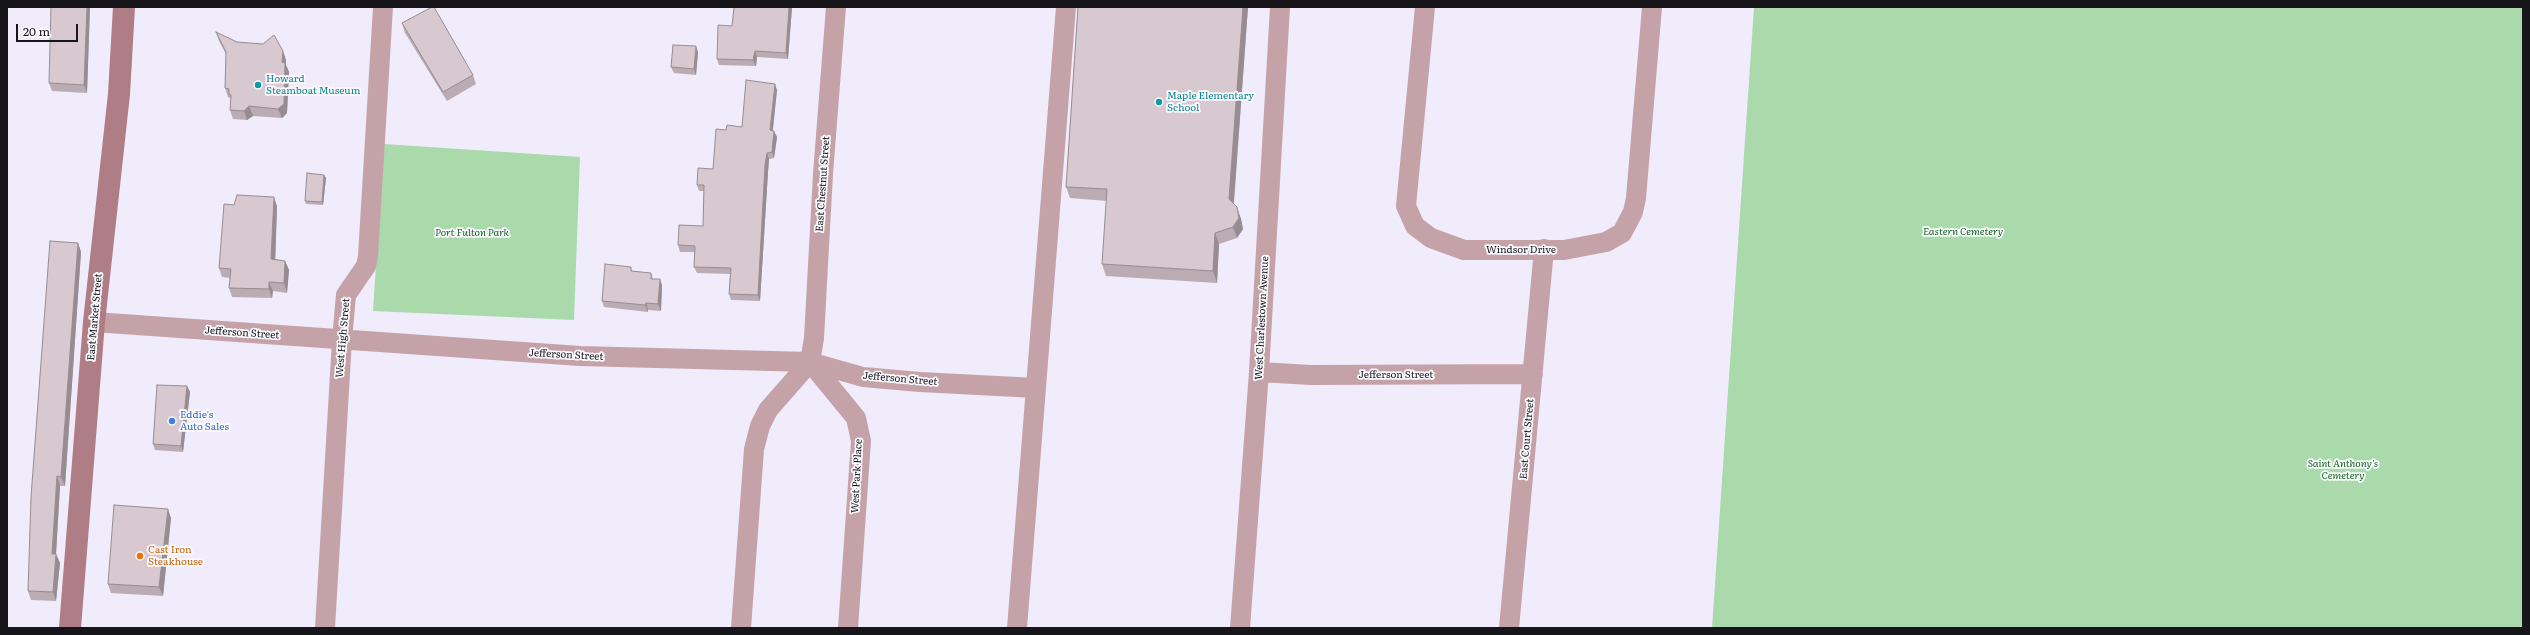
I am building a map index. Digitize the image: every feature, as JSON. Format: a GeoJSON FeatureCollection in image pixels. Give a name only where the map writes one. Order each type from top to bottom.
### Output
{"type":"FeatureCollection","features":[{"type":"Feature","properties":{"kind":"main road","name":"East Market Street"},"geometry":{"type":"LineString","coordinates":[[70,628],[94,322],[119,94],[124,7]]}},
{"type":"Feature","properties":{"kind":"street","name":"West High Street"},"geometry":{"type":"LineString","coordinates":[[325,628],[346,295],[366,266],[368,256],[383,7]]}},
{"type":"Feature","properties":{"kind":"street","name":"East Chestnut Street"},"geometry":{"type":"LineString","coordinates":[[810,362],[814,338],[823,174],[836,7]]}},
{"type":"Feature","properties":{"kind":"street"},"geometry":{"type":"LineString","coordinates":[[1017,628],[1066,7]]}},
{"type":"Feature","properties":{"kind":"street","name":"West Charlestown Avenue"},"geometry":{"type":"LineString","coordinates":[[1240,628],[1259,372],[1280,7]]}},
{"type":"Feature","properties":{"kind":"street","name":"Windsor Drive"},"geometry":{"type":"LineString","coordinates":[[1425,7],[1406,206],[1415,226],[1431,238],[1464,250],[1564,250],[1606,242],[1622,233],[1633,212],[1636,198],[1652,7]]}},
{"type":"Feature","properties":{"kind":"street","name":"East Court Street"},"geometry":{"type":"LineString","coordinates":[[1509,628],[1544,250]]}},
{"type":"Feature","properties":{"kind":"street","name":"Jefferson Street"},"geometry":{"type":"LineString","coordinates":[[94,322],[580,356],[810,362],[863,377],[1036,388]]}},
{"type":"Feature","properties":{"kind":"street"},"geometry":{"type":"LineString","coordinates":[[741,628],[754,449],[760,426],[768,410],[810,362]]}},
{"type":"Feature","properties":{"kind":"street","name":"West Park Place"},"geometry":{"type":"LineString","coordinates":[[810,362],[856,418],[861,441],[848,628]]}},
{"type":"Feature","properties":{"kind":"street","name":"Jefferson Street"},"geometry":{"type":"LineString","coordinates":[[1259,372],[1311,375],[1533,374]]}},
{"type":"Feature","properties":{"kind":"green space","name":"Eastern Cemetery"},"geometry":{"type":"Polygon","coordinates":[[[1754,7],[2523,7],[2523,628],[1712,628],[1754,7]]]}},
{"type":"Feature","properties":{"kind":"green space","name":"Port Fulton Park"},"geometry":{"type":"Polygon","coordinates":[[[384,144],[580,157],[574,320],[373,311],[384,144]]]}},
{"type":"Feature","properties":{"kind":"building"},"geometry":{"type":"Polygon","coordinates":[[[51,7],[87,7],[84,85],[49,83],[51,7]]]}},
{"type":"Feature","properties":{"kind":"building"},"geometry":{"type":"Polygon","coordinates":[[[434,7],[473,75],[443,92],[402,23],[434,7]]]}},
{"type":"Feature","properties":{"kind":"building"},"geometry":{"type":"Polygon","coordinates":[[[734,7],[789,7],[786,53],[755,51],[753,60],[717,59],[718,25],[732,26],[734,7]]]}},
{"type":"Feature","properties":{"kind":"building","name":"Maple Elementary School"},"geometry":{"type":"Polygon","coordinates":[[[1078,7],[1243,7],[1229,199],[1237,207],[1239,218],[1233,227],[1215,233],[1213,271],[1102,264],[1107,189],[1066,187],[1078,7]]]}},
{"type":"Feature","properties":{"kind":"building","name":"Howard Steamboat Museum"},"geometry":{"type":"Polygon","coordinates":[[[216,32],[237,42],[263,44],[274,35],[283,51],[282,62],[285,63],[284,104],[278,109],[249,106],[244,111],[230,110],[231,95],[229,94],[229,89],[225,88],[226,52],[216,32]]]}},
{"type":"Feature","properties":{"kind":"building"},"geometry":{"type":"Polygon","coordinates":[[[673,45],[696,46],[694,69],[671,67],[673,45]]]}},
{"type":"Feature","properties":{"kind":"building"},"geometry":{"type":"Polygon","coordinates":[[[746,80],[775,84],[770,130],[774,131],[772,152],[767,153],[765,165],[758,295],[729,294],[731,268],[694,267],[695,246],[678,245],[679,225],[703,226],[704,185],[697,185],[698,168],[713,169],[716,129],[726,130],[727,125],[742,127],[746,80]]]}},
{"type":"Feature","properties":{"kind":"building"},"geometry":{"type":"Polygon","coordinates":[[[307,173],[324,175],[322,202],[305,201],[307,173]]]}},
{"type":"Feature","properties":{"kind":"building"},"geometry":{"type":"Polygon","coordinates":[[[237,195],[274,197],[271,259],[285,261],[284,283],[269,282],[269,289],[229,288],[231,269],[219,268],[224,204],[234,205],[237,195]]]}},
{"type":"Feature","properties":{"kind":"building"},"geometry":{"type":"Polygon","coordinates":[[[50,241],[78,243],[61,477],[57,476],[52,554],[56,554],[53,592],[28,591],[31,497],[50,241]]]}},
{"type":"Feature","properties":{"kind":"building"},"geometry":{"type":"Polygon","coordinates":[[[605,264],[631,267],[631,271],[651,273],[651,279],[660,279],[658,304],[646,303],[645,305],[602,301],[605,264]]]}},
{"type":"Feature","properties":{"kind":"building","name":"Eddie's Auto Sales"},"geometry":{"type":"Polygon","coordinates":[[[157,385],[187,386],[181,446],[153,444],[157,385]]]}},
{"type":"Feature","properties":{"kind":"building","name":"Cast Iron Steakhouse"},"geometry":{"type":"Polygon","coordinates":[[[114,505],[168,509],[159,587],[108,584],[114,505]]]}},
{"type":"Feature","properties":{"kind":"place","name":"Howard Steamboat Museum"},"geometry":{"type":"Point","coordinates":[258,85]}},
{"type":"Feature","properties":{"kind":"place","name":"Maple Elementary School"},"geometry":{"type":"Point","coordinates":[1159,102]}},
{"type":"Feature","properties":{"kind":"place","name":"Eddie's Auto Sales"},"geometry":{"type":"Point","coordinates":[172,421]}},
{"type":"Feature","properties":{"kind":"place","name":"Cast Iron Steakhouse"},"geometry":{"type":"Point","coordinates":[140,556]}},
{"type":"Feature","properties":{"kind":"park label","name":"Saint Anthony's Cemetery"},"geometry":{"type":"Point","coordinates":[2343,470]}}]}
